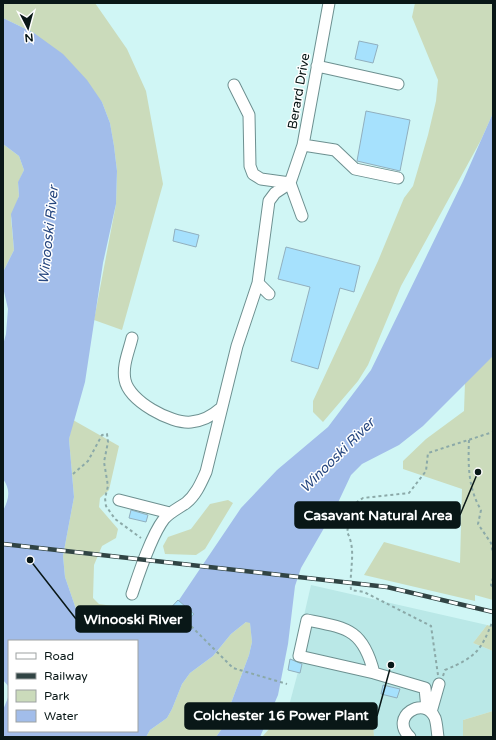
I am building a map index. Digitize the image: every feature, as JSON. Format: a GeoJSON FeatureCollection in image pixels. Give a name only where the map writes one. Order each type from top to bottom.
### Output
{"type":"FeatureCollection","features":[{"type":"Feature","properties":{"kind":"street","name":"Berard Drive"},"geometry":{"type":"LineString","coordinates":[[290,183],[303,145],[329,3]]}},
{"type":"Feature","properties":{"kind":"street"},"geometry":{"type":"LineString","coordinates":[[317,66],[398,84]]}},
{"type":"Feature","properties":{"kind":"street"},"geometry":{"type":"LineString","coordinates":[[234,85],[249,115],[250,166],[253,174],[261,179],[290,183]]}},
{"type":"Feature","properties":{"kind":"street"},"geometry":{"type":"LineString","coordinates":[[303,145],[335,150],[355,169],[398,178]]}},
{"type":"Feature","properties":{"kind":"street"},"geometry":{"type":"LineString","coordinates":[[290,183],[302,216]]}},
{"type":"Feature","properties":{"kind":"street"},"geometry":{"type":"LineString","coordinates":[[132,594],[151,544],[163,521],[170,513],[188,502],[199,488],[206,472],[215,443],[221,408],[237,346],[258,283],[269,202],[275,193],[290,183]]}},
{"type":"Feature","properties":{"kind":"street"},"geometry":{"type":"LineString","coordinates":[[258,283],[269,294]]}},
{"type":"Feature","properties":{"kind":"street"},"geometry":{"type":"LineString","coordinates":[[132,338],[125,368],[125,380],[128,388],[145,406],[172,420],[190,423],[203,420],[221,408]]}},
{"type":"Feature","properties":{"kind":"street"},"geometry":{"type":"LineString","coordinates":[[119,500],[170,513]]}},
{"type":"Feature","properties":{"kind":"street"},"geometry":{"type":"LineString","coordinates":[[374,673],[366,649],[356,635],[343,627],[307,620],[299,656],[374,673],[425,688],[429,711],[436,722],[438,737]]}},
{"type":"Feature","properties":{"kind":"street"},"geometry":{"type":"LineString","coordinates":[[429,711],[439,684]]}},
{"type":"Feature","properties":{"kind":"street"},"geometry":{"type":"LineString","coordinates":[[410,737],[404,727],[405,717],[408,713],[417,708],[429,711]]}},
{"type":"Feature","properties":{"kind":"path"},"geometry":{"type":"LineString","coordinates":[[439,684],[431,626],[364,592],[352,590],[353,551],[351,539],[347,532],[353,505],[363,498],[409,493],[426,471],[428,453],[493,432]]}},
{"type":"Feature","properties":{"kind":"path"},"geometry":{"type":"LineString","coordinates":[[73,474],[88,461],[102,435],[107,434],[108,442],[104,462],[108,486],[105,498],[106,506],[114,519],[133,534],[151,544]]}},
{"type":"Feature","properties":{"kind":"path"},"geometry":{"type":"LineString","coordinates":[[468,440],[468,470],[475,499],[481,510],[478,524],[491,543],[493,554]]}},
{"type":"Feature","properties":{"kind":"path"},"geometry":{"type":"LineString","coordinates":[[493,578],[491,585],[493,587]]}},
{"type":"Feature","properties":{"kind":"path"},"geometry":{"type":"LineString","coordinates":[[439,684],[445,670],[467,661],[484,643],[493,620]]}},
{"type":"Feature","properties":{"kind":"path"},"geometry":{"type":"LineString","coordinates":[[187,622],[219,653],[226,663],[233,668],[287,684]]}},
{"type":"Feature","properties":{"kind":"shaded area"},"geometry":{"type":"Polygon","coordinates":[[[311,585],[487,625],[473,643],[493,651],[493,711],[463,720],[463,737],[374,737],[371,705],[286,717],[298,672],[288,670],[290,659],[294,659],[311,585]]]}},
{"type":"Feature","properties":{"kind":"green space"},"geometry":{"type":"Polygon","coordinates":[[[3,3],[95,3],[127,49],[146,91],[163,184],[122,330],[94,320],[116,204],[117,171],[110,123],[102,102],[34,33],[3,18],[3,3]]]}},
{"type":"Feature","properties":{"kind":"green space"},"geometry":{"type":"Polygon","coordinates":[[[415,3],[493,3],[493,113],[481,140],[401,286],[368,365],[358,381],[323,422],[313,412],[313,401],[378,261],[404,198],[413,186],[436,101],[438,80],[412,17],[415,3]]]}},
{"type":"Feature","properties":{"kind":"green space"},"geometry":{"type":"Polygon","coordinates":[[[3,144],[19,156],[24,170],[18,183],[19,196],[11,218],[14,250],[3,272],[3,144]]]}},
{"type":"Feature","properties":{"kind":"green space"},"geometry":{"type":"Polygon","coordinates":[[[493,297],[493,600],[475,595],[475,601],[364,575],[384,542],[460,563],[462,489],[403,469],[403,461],[426,439],[464,411],[466,354],[493,297]]]}},
{"type":"Feature","properties":{"kind":"green space"},"geometry":{"type":"Polygon","coordinates":[[[73,420],[119,446],[109,490],[100,498],[99,507],[118,529],[116,538],[102,546],[94,565],[93,598],[99,604],[140,610],[139,614],[86,616],[77,612],[65,577],[63,556],[74,497],[69,439],[73,420]]]}},
{"type":"Feature","properties":{"kind":"green space"},"geometry":{"type":"Polygon","coordinates":[[[228,500],[233,503],[205,549],[196,555],[165,554],[163,546],[168,537],[191,529],[210,504],[228,500]]]}},
{"type":"Feature","properties":{"kind":"green space"},"geometry":{"type":"Polygon","coordinates":[[[246,622],[250,622],[252,642],[249,655],[221,730],[216,737],[146,737],[150,730],[167,718],[182,684],[190,673],[213,656],[231,634],[246,622]]]}},
{"type":"Feature","properties":{"kind":"green space"},"geometry":{"type":"Polygon","coordinates":[[[487,625],[493,627],[493,651],[473,643],[487,625]]]}},
{"type":"Feature","properties":{"kind":"green space"},"geometry":{"type":"Polygon","coordinates":[[[372,705],[374,737],[262,737],[276,721],[286,717],[372,705]]]}},
{"type":"Feature","properties":{"kind":"green space"},"geometry":{"type":"Polygon","coordinates":[[[493,711],[493,737],[463,737],[463,720],[493,711]]]}},
{"type":"Feature","properties":{"kind":"water"},"geometry":{"type":"Polygon","coordinates":[[[3,18],[34,33],[63,54],[87,80],[102,102],[110,123],[117,171],[116,204],[103,263],[85,382],[69,439],[74,497],[63,556],[65,577],[77,612],[86,616],[159,615],[166,613],[179,600],[241,508],[277,470],[328,427],[371,370],[463,181],[493,113],[493,356],[423,426],[399,445],[362,464],[351,475],[335,509],[301,568],[295,586],[288,644],[278,695],[260,737],[216,737],[221,730],[249,655],[252,642],[250,623],[246,622],[231,634],[213,656],[190,673],[182,684],[167,718],[150,730],[146,737],[3,737],[3,710],[8,698],[8,732],[138,732],[138,640],[8,640],[8,686],[3,680],[3,511],[7,502],[8,491],[6,483],[3,479],[3,345],[6,334],[8,309],[3,287],[3,272],[14,250],[11,214],[19,196],[18,182],[24,170],[19,156],[3,144],[3,18]]]}},
{"type":"Feature","properties":{"kind":"building"},"geometry":{"type":"Polygon","coordinates":[[[359,41],[378,45],[373,63],[355,59],[359,41]]]}},
{"type":"Feature","properties":{"kind":"building"},"geometry":{"type":"Polygon","coordinates":[[[366,111],[410,120],[400,171],[357,161],[366,111]]]}},
{"type":"Feature","properties":{"kind":"building"},"geometry":{"type":"Polygon","coordinates":[[[175,229],[199,235],[196,247],[173,241],[175,229]]]}},
{"type":"Feature","properties":{"kind":"building"},"geometry":{"type":"Polygon","coordinates":[[[286,247],[360,266],[354,292],[340,288],[318,369],[291,361],[310,287],[278,279],[286,247]]]}},
{"type":"Feature","properties":{"kind":"building"},"geometry":{"type":"Polygon","coordinates":[[[131,510],[148,515],[146,522],[129,518],[131,510]]]}},
{"type":"Feature","properties":{"kind":"building"},"geometry":{"type":"Polygon","coordinates":[[[178,600],[194,614],[182,627],[159,630],[159,615],[166,613],[178,600]]]}},
{"type":"Feature","properties":{"kind":"building"},"geometry":{"type":"Polygon","coordinates":[[[290,659],[302,664],[300,673],[288,670],[290,659]]]}},
{"type":"Feature","properties":{"kind":"building"},"geometry":{"type":"Polygon","coordinates":[[[383,685],[400,689],[397,698],[381,694],[383,685]]]}},
{"type":"Feature","properties":{"kind":"railway"},"geometry":{"type":"LineString","coordinates":[[3,544],[387,587],[493,612]]}},
{"type":"Feature","properties":{"kind":"place","name":"Casavant Natural Area"},"geometry":{"type":"Point","coordinates":[478,472]}},
{"type":"Feature","properties":{"kind":"place","name":"Winooski River"},"geometry":{"type":"Point","coordinates":[30,560]}},
{"type":"Feature","properties":{"kind":"place","name":"Colchester 16 Power Plant"},"geometry":{"type":"Point","coordinates":[391,665]}}]}
